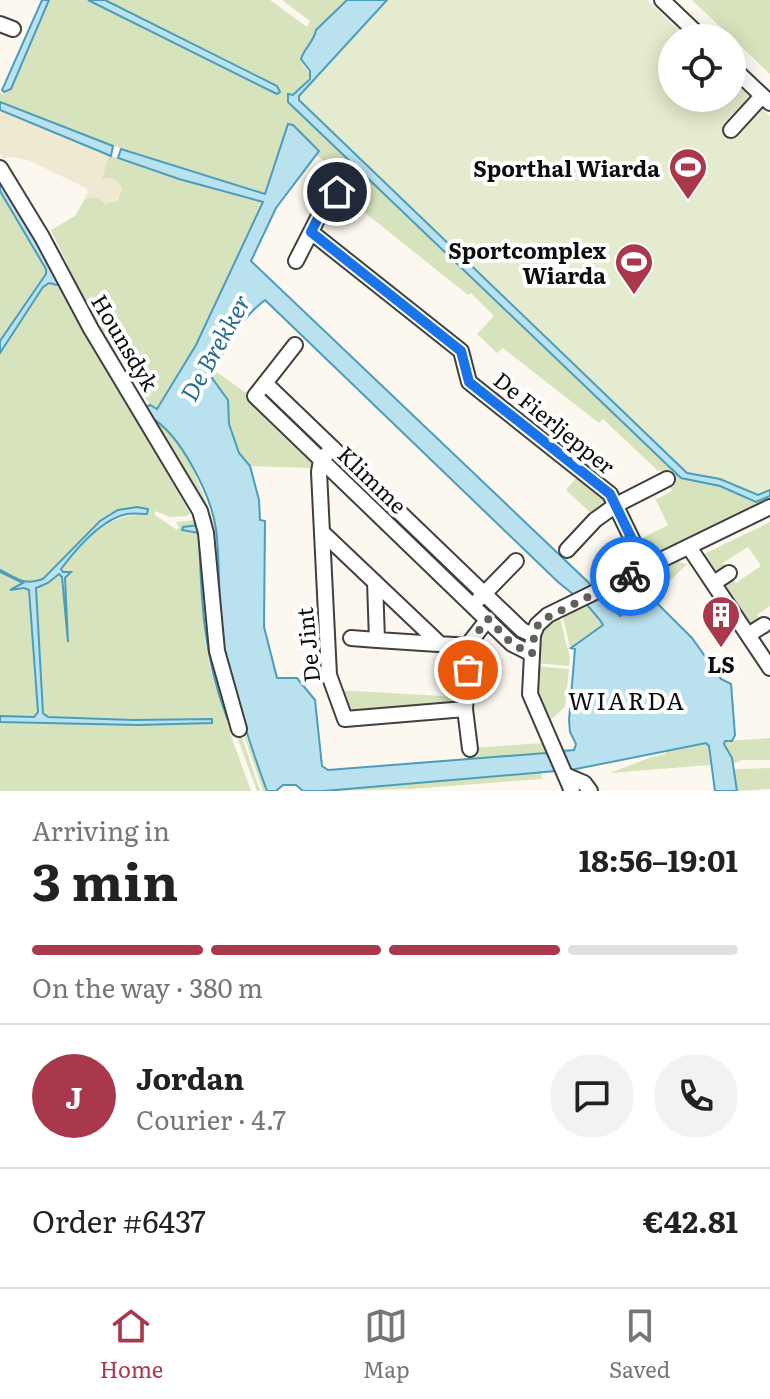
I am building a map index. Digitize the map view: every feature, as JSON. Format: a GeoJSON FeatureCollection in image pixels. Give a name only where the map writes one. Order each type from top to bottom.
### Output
{"type":"FeatureCollection","features":[{"type":"Feature","properties":{"kind":"street"},"geometry":{"type":"LineString","coordinates":[[662,0],[687,24]]}},
{"type":"Feature","properties":{"kind":"street"},"geometry":{"type":"LineString","coordinates":[[731,130],[766,99],[746,80]]}},
{"type":"Feature","properties":{"kind":"street","name":"Hounsdyk"},"geometry":{"type":"LineString","coordinates":[[0,168],[42,237],[91,329],[200,511],[206,533],[217,651],[239,729]]}},
{"type":"Feature","properties":{"kind":"street"},"geometry":{"type":"LineString","coordinates":[[296,261],[321,212],[337,192]]}},
{"type":"Feature","properties":{"kind":"street","name":"De Fierljepper"},"geometry":{"type":"LineString","coordinates":[[311,232],[461,351],[469,382],[610,494],[646,568]]}},
{"type":"Feature","properties":{"kind":"street"},"geometry":{"type":"LineString","coordinates":[[265,383],[295,345]]}},
{"type":"Feature","properties":{"kind":"street","name":"Klimme"},"geometry":{"type":"LineString","coordinates":[[532,654],[512,644],[255,396],[265,383],[522,630],[533,635]]}},
{"type":"Feature","properties":{"kind":"street"},"geometry":{"type":"LineString","coordinates":[[321,460],[333,448]]}},
{"type":"Feature","properties":{"kind":"street","name":"De Jint"},"geometry":{"type":"LineString","coordinates":[[321,460],[319,472],[329,675],[345,719],[465,709]]}},
{"type":"Feature","properties":{"kind":"street"},"geometry":{"type":"LineString","coordinates":[[567,550],[595,520],[616,505],[667,479]]}},
{"type":"Feature","properties":{"kind":"street"},"geometry":{"type":"LineString","coordinates":[[590,791],[584,783],[564,773],[532,703],[529,686],[533,635],[537,625],[548,615],[770,507]]}},
{"type":"Feature","properties":{"kind":"street"},"geometry":{"type":"LineString","coordinates":[[322,532],[440,644]]}},
{"type":"Feature","properties":{"kind":"street"},"geometry":{"type":"LineString","coordinates":[[689,547],[770,668]]}},
{"type":"Feature","properties":{"kind":"street"},"geometry":{"type":"LineString","coordinates":[[473,605],[516,561]]}},
{"type":"Feature","properties":{"kind":"street"},"geometry":{"type":"LineString","coordinates":[[714,583],[729,573]]}},
{"type":"Feature","properties":{"kind":"street"},"geometry":{"type":"LineString","coordinates":[[375,582],[377,640]]}},
{"type":"Feature","properties":{"kind":"street"},"geometry":{"type":"LineString","coordinates":[[470,749],[465,709],[469,646],[488,619]]}},
{"type":"Feature","properties":{"kind":"street"},"geometry":{"type":"LineString","coordinates":[[748,635],[764,625]]}},
{"type":"Feature","properties":{"kind":"street"},"geometry":{"type":"LineString","coordinates":[[351,638],[469,646]]}},
{"type":"Feature","properties":{"kind":"shaded area"},"geometry":{"type":"Polygon","coordinates":[[[0,110],[109,155],[103,178],[118,181],[122,189],[120,197],[110,204],[102,203],[96,197],[85,199],[86,188],[28,160],[3,159],[0,154],[0,110]]]}},
{"type":"Feature","properties":{"kind":"green space"},"geometry":{"type":"Polygon","coordinates":[[[49,0],[88,0],[277,94],[277,86],[105,0],[270,0],[307,27],[310,21],[282,0],[347,0],[316,30],[315,37],[302,53],[303,65],[311,75],[293,96],[297,110],[681,478],[720,486],[756,502],[770,496],[770,502],[654,559],[645,555],[637,541],[668,525],[652,492],[657,499],[672,491],[669,483],[672,481],[603,419],[599,423],[503,348],[497,353],[477,334],[494,316],[471,293],[468,295],[349,200],[335,185],[342,175],[316,155],[319,151],[288,125],[265,194],[74,133],[0,102],[0,92],[3,94],[11,89],[49,0]]]}},
{"type":"Feature","properties":{"kind":"green space","name":"Sportcomplex Wiarda"},"geometry":{"type":"Polygon","coordinates":[[[381,0],[647,0],[672,24],[658,24],[658,112],[746,112],[746,93],[770,116],[770,492],[759,498],[720,482],[685,476],[294,99],[381,0]]]}},
{"type":"Feature","properties":{"kind":"green space"},"geometry":{"type":"Polygon","coordinates":[[[692,0],[770,0],[770,74],[746,51],[746,24],[717,24],[692,0]]]}},
{"type":"Feature","properties":{"kind":"green space"},"geometry":{"type":"Polygon","coordinates":[[[109,155],[179,179],[263,202],[196,345],[157,409],[150,405],[118,358],[144,403],[139,403],[93,329],[27,208],[35,207],[31,211],[74,287],[77,285],[51,230],[75,216],[85,199],[96,197],[106,204],[118,200],[122,189],[119,183],[112,178],[102,179],[109,155]]]}},
{"type":"Feature","properties":{"kind":"green space"},"geometry":{"type":"Polygon","coordinates":[[[0,173],[200,516],[205,536],[210,613],[218,665],[260,791],[257,791],[235,731],[230,733],[251,791],[0,791],[0,722],[138,725],[212,722],[211,719],[48,717],[43,713],[36,588],[59,574],[62,577],[67,618],[65,578],[71,572],[61,569],[79,548],[108,523],[147,514],[148,510],[129,509],[100,521],[43,579],[26,581],[0,570],[0,353],[43,287],[60,282],[38,240],[0,183],[0,173]],[[62,288],[60,290],[190,513],[170,517],[155,511],[155,515],[177,530],[176,522],[196,520],[197,514],[62,288]],[[199,525],[183,527],[182,530],[199,533],[207,651],[228,718],[231,717],[208,630],[205,551],[199,525]]]}},
{"type":"Feature","properties":{"kind":"green space"},"geometry":{"type":"Polygon","coordinates":[[[0,191],[46,269],[46,274],[0,341],[0,191]]]}},
{"type":"Feature","properties":{"kind":"green space"},"geometry":{"type":"Polygon","coordinates":[[[215,371],[249,395],[311,458],[312,468],[250,466],[239,453],[229,424],[228,400],[212,378],[215,371]]]}},
{"type":"Feature","properties":{"kind":"green space"},"geometry":{"type":"Polygon","coordinates":[[[144,408],[185,449],[216,527],[225,649],[247,739],[267,791],[263,791],[224,677],[209,546],[144,408]]]}},
{"type":"Feature","properties":{"kind":"green space"},"geometry":{"type":"Polygon","coordinates":[[[577,477],[600,495],[607,507],[594,516],[566,490],[577,477]]]}},
{"type":"Feature","properties":{"kind":"green space"},"geometry":{"type":"Polygon","coordinates":[[[770,522],[770,606],[757,615],[762,622],[753,629],[720,587],[731,576],[736,583],[761,566],[748,547],[723,563],[727,570],[717,577],[702,561],[704,554],[770,522]]]}},
{"type":"Feature","properties":{"kind":"green space"},"geometry":{"type":"Polygon","coordinates":[[[675,561],[687,564],[652,598],[620,616],[602,598],[675,561]]]}},
{"type":"Feature","properties":{"kind":"green space"},"geometry":{"type":"Polygon","coordinates":[[[0,572],[23,583],[15,589],[29,590],[38,712],[34,717],[0,716],[0,572]]]}},
{"type":"Feature","properties":{"kind":"green space"},"geometry":{"type":"Polygon","coordinates":[[[588,604],[603,625],[570,648],[563,617],[588,604]]]}},
{"type":"Feature","properties":{"kind":"green space"},"geometry":{"type":"Polygon","coordinates":[[[559,615],[570,658],[569,666],[535,663],[539,630],[559,615]]]}},
{"type":"Feature","properties":{"kind":"green space"},"geometry":{"type":"Polygon","coordinates":[[[535,666],[569,669],[565,707],[546,724],[538,706],[535,666]]]}},
{"type":"Feature","properties":{"kind":"green space"},"geometry":{"type":"Polygon","coordinates":[[[337,690],[459,697],[454,705],[349,714],[337,690]]]}},
{"type":"Feature","properties":{"kind":"green space"},"geometry":{"type":"Polygon","coordinates":[[[770,738],[770,760],[742,760],[733,764],[724,745],[725,741],[770,738]]]}},
{"type":"Feature","properties":{"kind":"green space"},"geometry":{"type":"Polygon","coordinates":[[[542,743],[547,753],[467,759],[466,752],[474,748],[542,743]]]}},
{"type":"Feature","properties":{"kind":"green space"},"geometry":{"type":"Polygon","coordinates":[[[706,743],[709,746],[710,765],[610,773],[666,754],[666,750],[706,743]]]}},
{"type":"Feature","properties":{"kind":"green space"},"geometry":{"type":"Polygon","coordinates":[[[770,768],[770,789],[737,791],[734,769],[770,768]]]}},
{"type":"Feature","properties":{"kind":"green space"},"geometry":{"type":"Polygon","coordinates":[[[541,772],[542,779],[410,789],[324,791],[541,772]]]}},
{"type":"Feature","properties":{"kind":"water"},"geometry":{"type":"Polygon","coordinates":[[[42,0],[49,0],[11,89],[4,92],[2,90],[42,0]]]}},
{"type":"Feature","properties":{"kind":"water"},"geometry":{"type":"Polygon","coordinates":[[[88,0],[105,0],[277,86],[280,92],[277,94],[88,0]]]}},
{"type":"Feature","properties":{"kind":"water"},"geometry":{"type":"Polygon","coordinates":[[[347,0],[387,0],[299,96],[299,100],[687,473],[720,479],[758,495],[770,490],[770,496],[756,502],[720,486],[681,478],[288,102],[288,94],[293,95],[310,79],[310,71],[301,59],[316,30],[347,0]]]}},
{"type":"Feature","properties":{"kind":"water"},"geometry":{"type":"Polygon","coordinates":[[[0,102],[113,146],[111,156],[0,110],[0,102]]]}},
{"type":"Feature","properties":{"kind":"water","name":"De Brekker"},"geometry":{"type":"Polygon","coordinates":[[[288,124],[293,125],[319,151],[276,208],[251,261],[589,583],[591,586],[588,589],[598,599],[602,598],[620,616],[652,598],[692,638],[721,679],[731,684],[735,735],[732,741],[725,741],[724,744],[732,758],[737,791],[715,791],[706,743],[571,770],[568,766],[554,767],[555,771],[324,791],[303,791],[296,785],[283,785],[276,791],[267,791],[243,722],[225,651],[216,529],[208,499],[183,451],[172,436],[150,417],[146,407],[150,405],[157,409],[196,345],[263,202],[118,158],[121,149],[265,194],[288,124]],[[265,300],[247,316],[227,345],[212,378],[228,400],[229,424],[239,453],[250,466],[259,500],[260,520],[265,521],[264,627],[277,678],[297,678],[315,700],[322,766],[328,770],[546,753],[549,757],[574,750],[576,744],[569,720],[575,649],[571,648],[603,625],[578,594],[574,595],[265,300]]]}},
{"type":"Feature","properties":{"kind":"water"},"geometry":{"type":"Polygon","coordinates":[[[0,183],[38,240],[60,282],[43,287],[0,353],[0,341],[46,274],[46,269],[0,191],[0,183]]]}},
{"type":"Feature","properties":{"kind":"water"},"geometry":{"type":"Polygon","coordinates":[[[148,509],[147,514],[127,514],[108,522],[82,544],[61,569],[71,572],[65,578],[68,642],[62,577],[59,574],[36,588],[43,713],[48,717],[212,719],[212,723],[0,722],[0,716],[34,717],[38,712],[29,590],[10,590],[23,583],[0,570],[25,581],[43,579],[100,521],[118,510],[148,509]]]}},
{"type":"Feature","properties":{"kind":"water"},"geometry":{"type":"Polygon","coordinates":[[[199,525],[207,615],[231,717],[227,718],[208,650],[202,604],[199,533],[182,530],[183,527],[199,525]]]}},
{"type":"Feature","properties":{"kind":"way so far"},"geometry":{"type":"LineString","coordinates":[[468,670],[470,642],[488,619],[512,644],[532,654],[535,629],[548,615],[630,576]]}},
{"type":"Feature","properties":{"kind":"place","name":"Sporthal Wiarda"},"geometry":{"type":"Point","coordinates":[688,201]}},
{"type":"Feature","properties":{"kind":"place","name":"Sportcomplex Wiarda"},"geometry":{"type":"Point","coordinates":[634,296]}},
{"type":"Feature","properties":{"kind":"place","name":"LS"},"geometry":{"type":"Point","coordinates":[721,649]}},
{"type":"Feature","properties":{"kind":"district","name":"WIARDA"},"geometry":{"type":"Point","coordinates":[627,699]}},
{"type":"Feature","properties":{"kind":"route"},"geometry":{"type":"LineString","coordinates":[[337,192],[321,212],[311,232],[461,351],[469,382],[610,494],[646,568],[630,576]]}}]}
